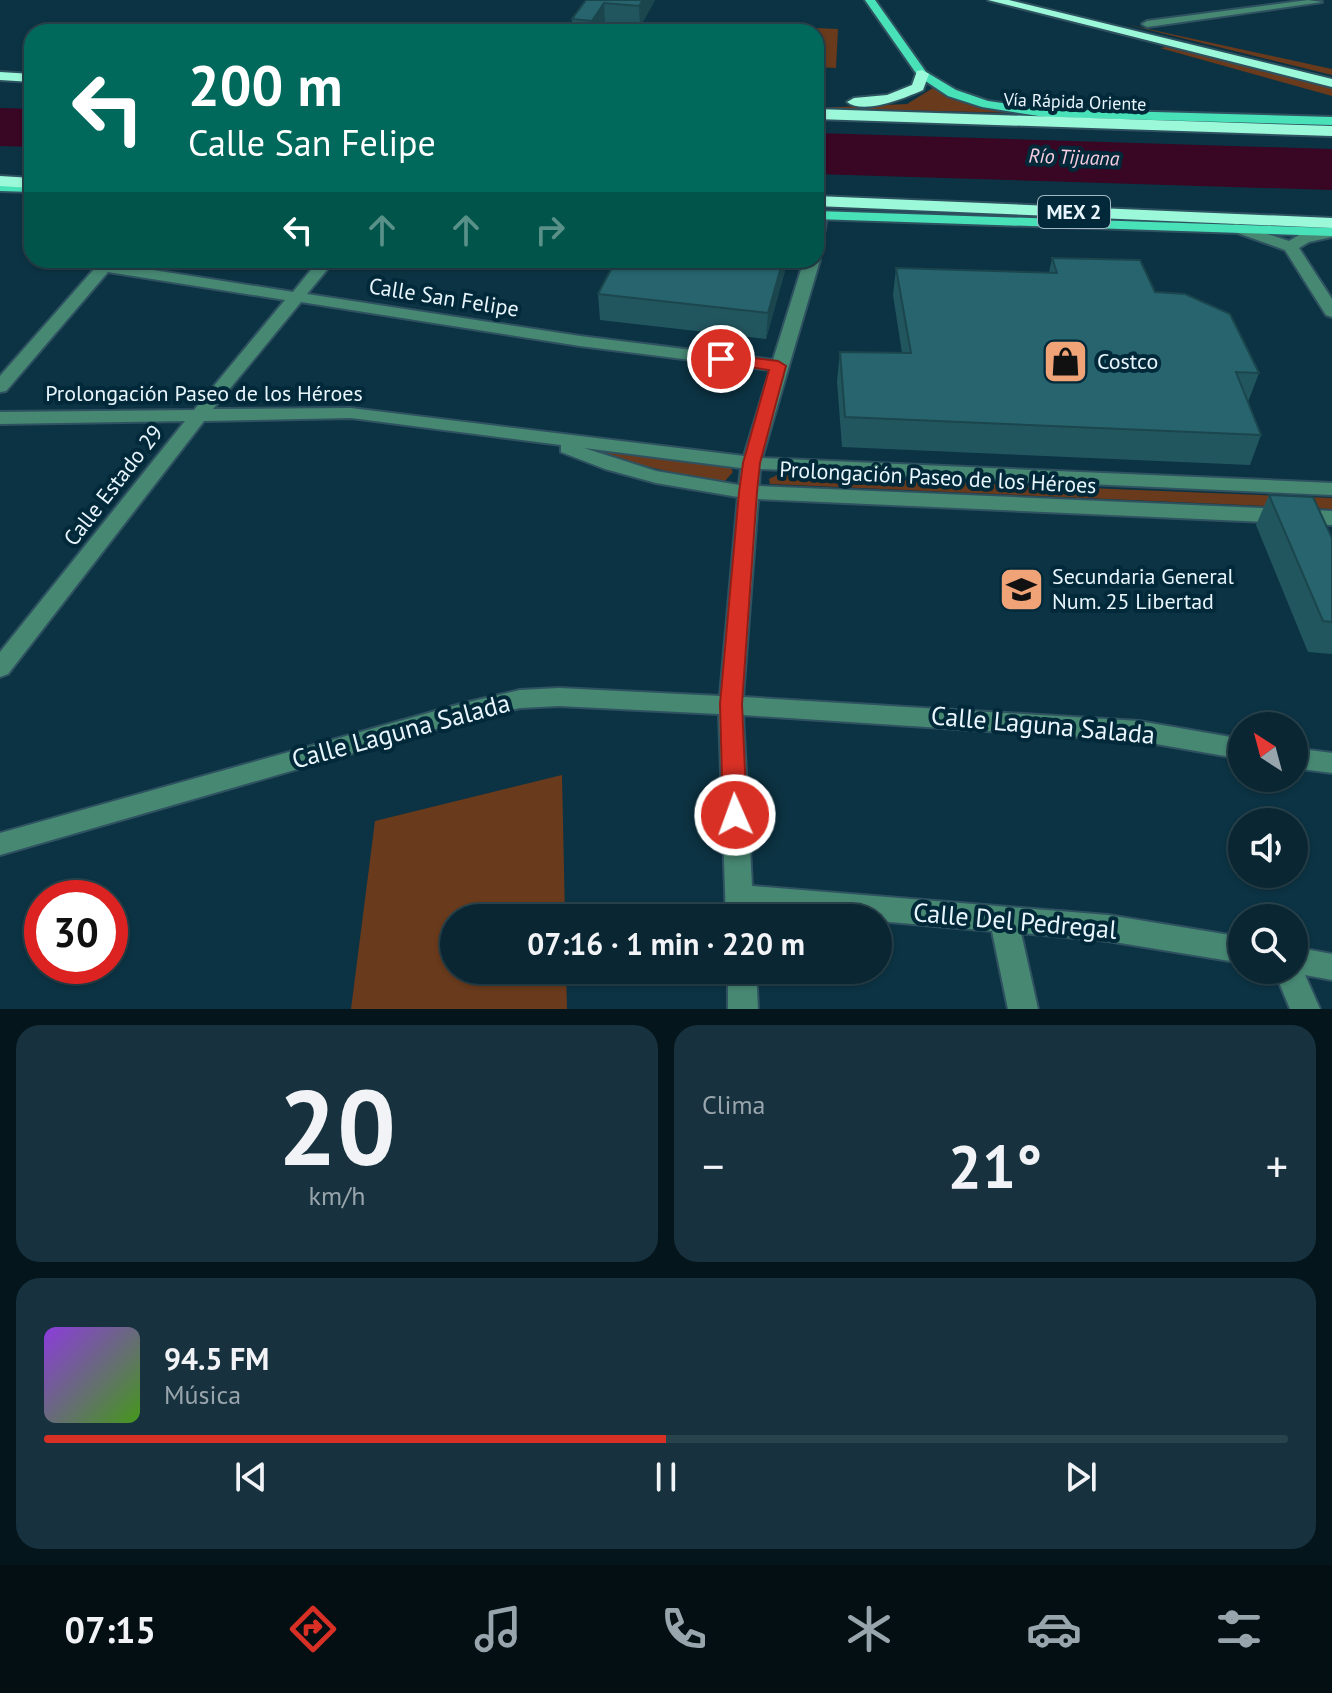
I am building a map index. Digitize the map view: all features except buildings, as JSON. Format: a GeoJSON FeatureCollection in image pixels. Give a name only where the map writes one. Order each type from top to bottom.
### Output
{"type":"FeatureCollection","features":[{"type":"Feature","properties":{"kind":"highway"},"geometry":{"type":"LineString","coordinates":[[994,0],[1332,80]]}},
{"type":"Feature","properties":{"kind":"highway"},"geometry":{"type":"LineString","coordinates":[[1016,0],[1332,80]]}},
{"type":"Feature","properties":{"kind":"highway"},"geometry":{"type":"LineString","coordinates":[[1043,0],[1221,40]]}},
{"type":"Feature","properties":{"kind":"highway"},"geometry":{"type":"LineString","coordinates":[[824,101],[877,101],[904,96],[918,87],[922,74]]}},
{"type":"Feature","properties":{"kind":"highway"},"geometry":{"type":"LineString","coordinates":[[0,76],[24,78]]}},
{"type":"Feature","properties":{"kind":"highway"},"geometry":{"type":"LineString","coordinates":[[0,89],[24,90]]}},
{"type":"Feature","properties":{"kind":"highway","name":"Vía Rápida Oriente"},"geometry":{"type":"LineString","coordinates":[[824,114],[1332,131]]}},
{"type":"Feature","properties":{"kind":"highway"},"geometry":{"type":"LineString","coordinates":[[0,173],[24,174]]}},
{"type":"Feature","properties":{"kind":"highway"},"geometry":{"type":"LineString","coordinates":[[0,184],[24,185]]}},
{"type":"Feature","properties":{"kind":"highway"},"geometry":{"type":"LineString","coordinates":[[824,210],[940,218]]}},
{"type":"Feature","properties":{"kind":"highway","name":"MEX 2"},"geometry":{"type":"LineString","coordinates":[[824,210],[1332,223]]}},
{"type":"Feature","properties":{"kind":"main road"},"geometry":{"type":"LineString","coordinates":[[870,0],[922,74],[952,93],[986,104],[1024,111],[1332,118]]}},
{"type":"Feature","properties":{"kind":"main road"},"geometry":{"type":"LineString","coordinates":[[885,0],[946,79],[964,91],[994,100],[1048,107],[1332,118]]}},
{"type":"Feature","properties":{"kind":"main road"},"geometry":{"type":"LineString","coordinates":[[880,18],[898,19]]}},
{"type":"Feature","properties":{"kind":"main road"},"geometry":{"type":"LineString","coordinates":[[940,218],[1332,233]]}},
{"type":"Feature","properties":{"kind":"street"},"geometry":{"type":"LineString","coordinates":[[1147,24],[1318,3]]}},
{"type":"Feature","properties":{"kind":"street"},"geometry":{"type":"LineString","coordinates":[[1237,228],[1291,247],[1332,312]]}},
{"type":"Feature","properties":{"kind":"street"},"geometry":{"type":"LineString","coordinates":[[1291,247],[1304,238],[1332,233]]}},
{"type":"Feature","properties":{"kind":"street"},"geometry":{"type":"LineString","coordinates":[[0,387],[104,268]]}},
{"type":"Feature","properties":{"kind":"street","name":"Calle San Felipe"},"geometry":{"type":"LineString","coordinates":[[131,268],[580,341],[778,366]]}},
{"type":"Feature","properties":{"kind":"street","name":"Calle Estado 29"},"geometry":{"type":"LineString","coordinates":[[0,668],[199,415],[320,268]]}},
{"type":"Feature","properties":{"kind":"street"},"geometry":{"type":"LineString","coordinates":[[739,904],[731,704],[751,463],[809,268]]}},
{"type":"Feature","properties":{"kind":"street","name":"Prolongación Paseo de los Héroes"},"geometry":{"type":"LineString","coordinates":[[0,418],[351,413],[751,463],[1332,489]]}},
{"type":"Feature","properties":{"kind":"street","name":"Prolongación Paseo de los Héroes"},"geometry":{"type":"LineString","coordinates":[[550,440],[584,455],[698,486],[748,492],[1332,518]]}},
{"type":"Feature","properties":{"kind":"street","name":"Calle Laguna Salada"},"geometry":{"type":"LineString","coordinates":[[0,844],[450,716],[520,699],[559,697],[731,704],[1139,731],[1228,747]]}},
{"type":"Feature","properties":{"kind":"street"},"geometry":{"type":"LineString","coordinates":[[1308,760],[1332,763]]}},
{"type":"Feature","properties":{"kind":"street","name":"Calle Del Pedregal"},"geometry":{"type":"LineString","coordinates":[[892,915],[1108,928],[1228,948]]}},
{"type":"Feature","properties":{"kind":"street"},"geometry":{"type":"LineString","coordinates":[[1004,920],[1023,1009]]}},
{"type":"Feature","properties":{"kind":"street"},"geometry":{"type":"LineString","coordinates":[[1308,963],[1332,967]]}},
{"type":"Feature","properties":{"kind":"street"},"geometry":{"type":"LineString","coordinates":[[742,984],[743,1009]]}},
{"type":"Feature","properties":{"kind":"street"},"geometry":{"type":"LineString","coordinates":[[1294,984],[1305,1009]]}},
{"type":"Feature","properties":{"kind":"shaded area"},"geometry":{"type":"Polygon","coordinates":[[[1125,24],[1332,69],[1332,75],[1125,24]]]}},
{"type":"Feature","properties":{"kind":"shaded area"},"geometry":{"type":"Polygon","coordinates":[[[824,28],[838,29],[836,68],[824,67],[824,28]]]}},
{"type":"Feature","properties":{"kind":"shaded area"},"geometry":{"type":"Polygon","coordinates":[[[1160,48],[1332,87],[1332,96],[1160,48]]]}},
{"type":"Feature","properties":{"kind":"shaded area"},"geometry":{"type":"Polygon","coordinates":[[[933,88],[984,108],[1018,113],[824,108],[907,104],[933,88]]]}},
{"type":"Feature","properties":{"kind":"shaded area"},"geometry":{"type":"Polygon","coordinates":[[[594,450],[729,464],[733,472],[725,481],[715,482],[597,455],[594,450]]]}},
{"type":"Feature","properties":{"kind":"shaded area"},"geometry":{"type":"Polygon","coordinates":[[[777,475],[1332,498],[1332,509],[770,484],[769,479],[777,475]]]}},
{"type":"Feature","properties":{"kind":"shaded area"},"geometry":{"type":"Polygon","coordinates":[[[562,775],[565,904],[440,904],[440,984],[566,984],[567,1009],[351,1009],[375,821],[562,775]]]}},
{"type":"Feature","properties":{"kind":"water"},"geometry":{"type":"Polygon","coordinates":[[[0,108],[24,109],[24,147],[0,146],[0,108]]]}},
{"type":"Feature","properties":{"kind":"water","name":"Río Tijuana"},"geometry":{"type":"Polygon","coordinates":[[[824,133],[1332,149],[1332,190],[824,174],[824,133]]]}},
{"type":"Feature","properties":{"kind":"place","name":"Costco"},"geometry":{"type":"Point","coordinates":[1066,361]}},
{"type":"Feature","properties":{"kind":"place","name":"Secundaria General Num. 25 Libertad"},"geometry":{"type":"Point","coordinates":[1021,589]}},
{"type":"Feature","properties":{"kind":"route"},"geometry":{"type":"LineString","coordinates":[[721,359],[778,366],[751,463],[748,492],[731,704],[735,815]]}}]}
